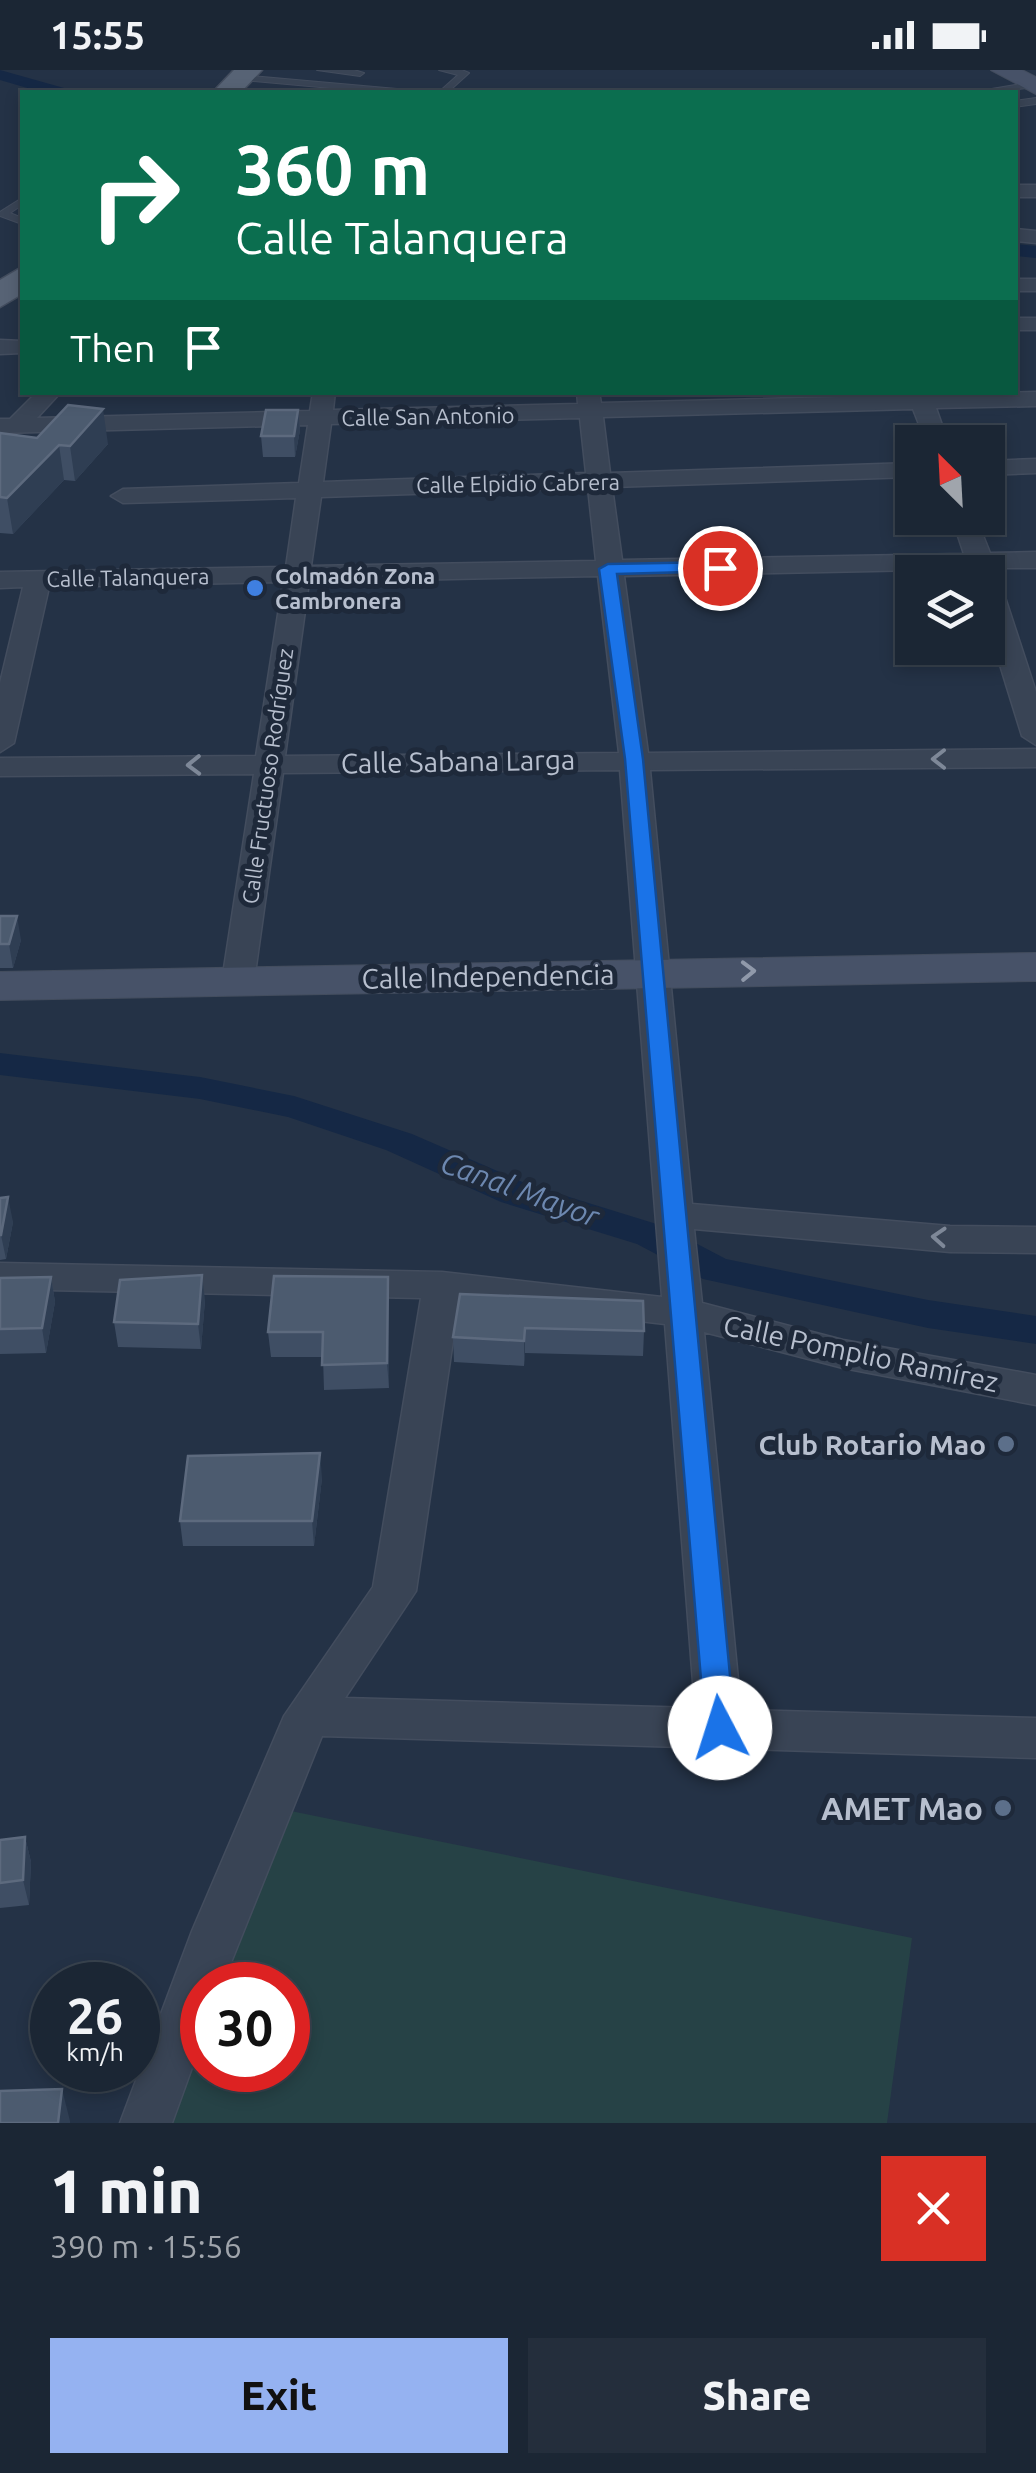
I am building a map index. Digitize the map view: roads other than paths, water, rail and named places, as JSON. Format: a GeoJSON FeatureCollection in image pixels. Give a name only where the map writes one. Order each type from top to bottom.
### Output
{"type":"FeatureCollection","features":[{"type":"Feature","properties":{"kind":"main road"},"geometry":{"type":"LineString","coordinates":[[0,297],[20,279]]}},
{"type":"Feature","properties":{"kind":"street"},"geometry":{"type":"LineString","coordinates":[[1003,70],[1030,94]]}},
{"type":"Feature","properties":{"kind":"street"},"geometry":{"type":"LineString","coordinates":[[8,426],[46,395]]}},
{"type":"Feature","properties":{"kind":"street"},"geometry":{"type":"LineString","coordinates":[[148,422],[172,395]]}},
{"type":"Feature","properties":{"kind":"street"},"geometry":{"type":"LineString","coordinates":[[921,398],[931,425]]}},
{"type":"Feature","properties":{"kind":"street","name":"Calle San Antonio"},"geometry":{"type":"LineString","coordinates":[[8,426],[148,422],[323,405],[1036,399]]}},
{"type":"Feature","properties":{"kind":"street"},"geometry":{"type":"LineString","coordinates":[[588,403],[634,759],[720,1728]]}},
{"type":"Feature","properties":{"kind":"street","name":"Calle Fructuoso Rodríguez"},"geometry":{"type":"LineString","coordinates":[[238,982],[267,764],[323,405]]}},
{"type":"Feature","properties":{"kind":"street"},"geometry":{"type":"LineString","coordinates":[[1005,467],[1036,466]]}},
{"type":"Feature","properties":{"kind":"street","name":"Calle Elpidio Cabrera"},"geometry":{"type":"LineString","coordinates":[[124,496],[895,471]]}},
{"type":"Feature","properties":{"kind":"street","name":"Calle Talanquera"},"geometry":{"type":"LineString","coordinates":[[1005,568],[1036,560]]}},
{"type":"Feature","properties":{"kind":"street","name":"Calle Talanquera"},"geometry":{"type":"LineString","coordinates":[[0,580],[608,569],[895,573]]}},
{"type":"Feature","properties":{"kind":"street"},"geometry":{"type":"LineString","coordinates":[[0,743],[38,579]]}},
{"type":"Feature","properties":{"kind":"street"},"geometry":{"type":"LineString","coordinates":[[1005,639],[1036,736]]}},
{"type":"Feature","properties":{"kind":"street","name":"Calle Sabana Larga"},"geometry":{"type":"LineString","coordinates":[[0,767],[1036,758]]}},
{"type":"Feature","properties":{"kind":"street","name":"Calle Independencia"},"geometry":{"type":"LineString","coordinates":[[0,986],[1036,967]]}},
{"type":"Feature","properties":{"kind":"street"},"geometry":{"type":"LineString","coordinates":[[675,1220],[950,1239],[1036,1240]]}},
{"type":"Feature","properties":{"kind":"street","name":"Calle Pomplio Ramírez"},"geometry":{"type":"LineString","coordinates":[[0,1276],[442,1285],[684,1298],[842,1354],[1036,1390]]}},
{"type":"Feature","properties":{"kind":"street"},"geometry":{"type":"LineString","coordinates":[[146,2123],[217,1931],[308,1716],[394,1590],[442,1285]]}},
{"type":"Feature","properties":{"kind":"street"},"geometry":{"type":"LineString","coordinates":[[308,1716],[1036,1738]]}},
{"type":"Feature","properties":{"kind":"lane"},"geometry":{"type":"LineString","coordinates":[[321,70],[360,73]]}},
{"type":"Feature","properties":{"kind":"lane"},"geometry":{"type":"LineString","coordinates":[[442,70],[464,73],[446,90]]}},
{"type":"Feature","properties":{"kind":"lane"},"geometry":{"type":"LineString","coordinates":[[239,80],[371,90]]}},
{"type":"Feature","properties":{"kind":"lane"},"geometry":{"type":"LineString","coordinates":[[20,202],[3,214],[20,221]]}},
{"type":"Feature","properties":{"kind":"waterway"},"geometry":{"type":"LineString","coordinates":[[0,75],[51,90]]}},
{"type":"Feature","properties":{"kind":"waterway"},"geometry":{"type":"LineString","coordinates":[[1018,250],[1036,252]]}},
{"type":"Feature","properties":{"kind":"waterway","name":"Canal Mayor"},"geometry":{"type":"LineString","coordinates":[[0,1064],[200,1088],[294,1107],[399,1142],[514,1193],[650,1235],[716,1270],[928,1314],[1036,1330]]}},
{"type":"Feature","properties":{"kind":"place","name":"Colmadón Zona Cambronera"},"geometry":{"type":"Point","coordinates":[255,588]}},
{"type":"Feature","properties":{"kind":"place","name":"Club Rotario Mao"},"geometry":{"type":"Point","coordinates":[1006,1444]}},
{"type":"Feature","properties":{"kind":"place","name":"AMET Mao"},"geometry":{"type":"Point","coordinates":[1003,1808]}}]}
